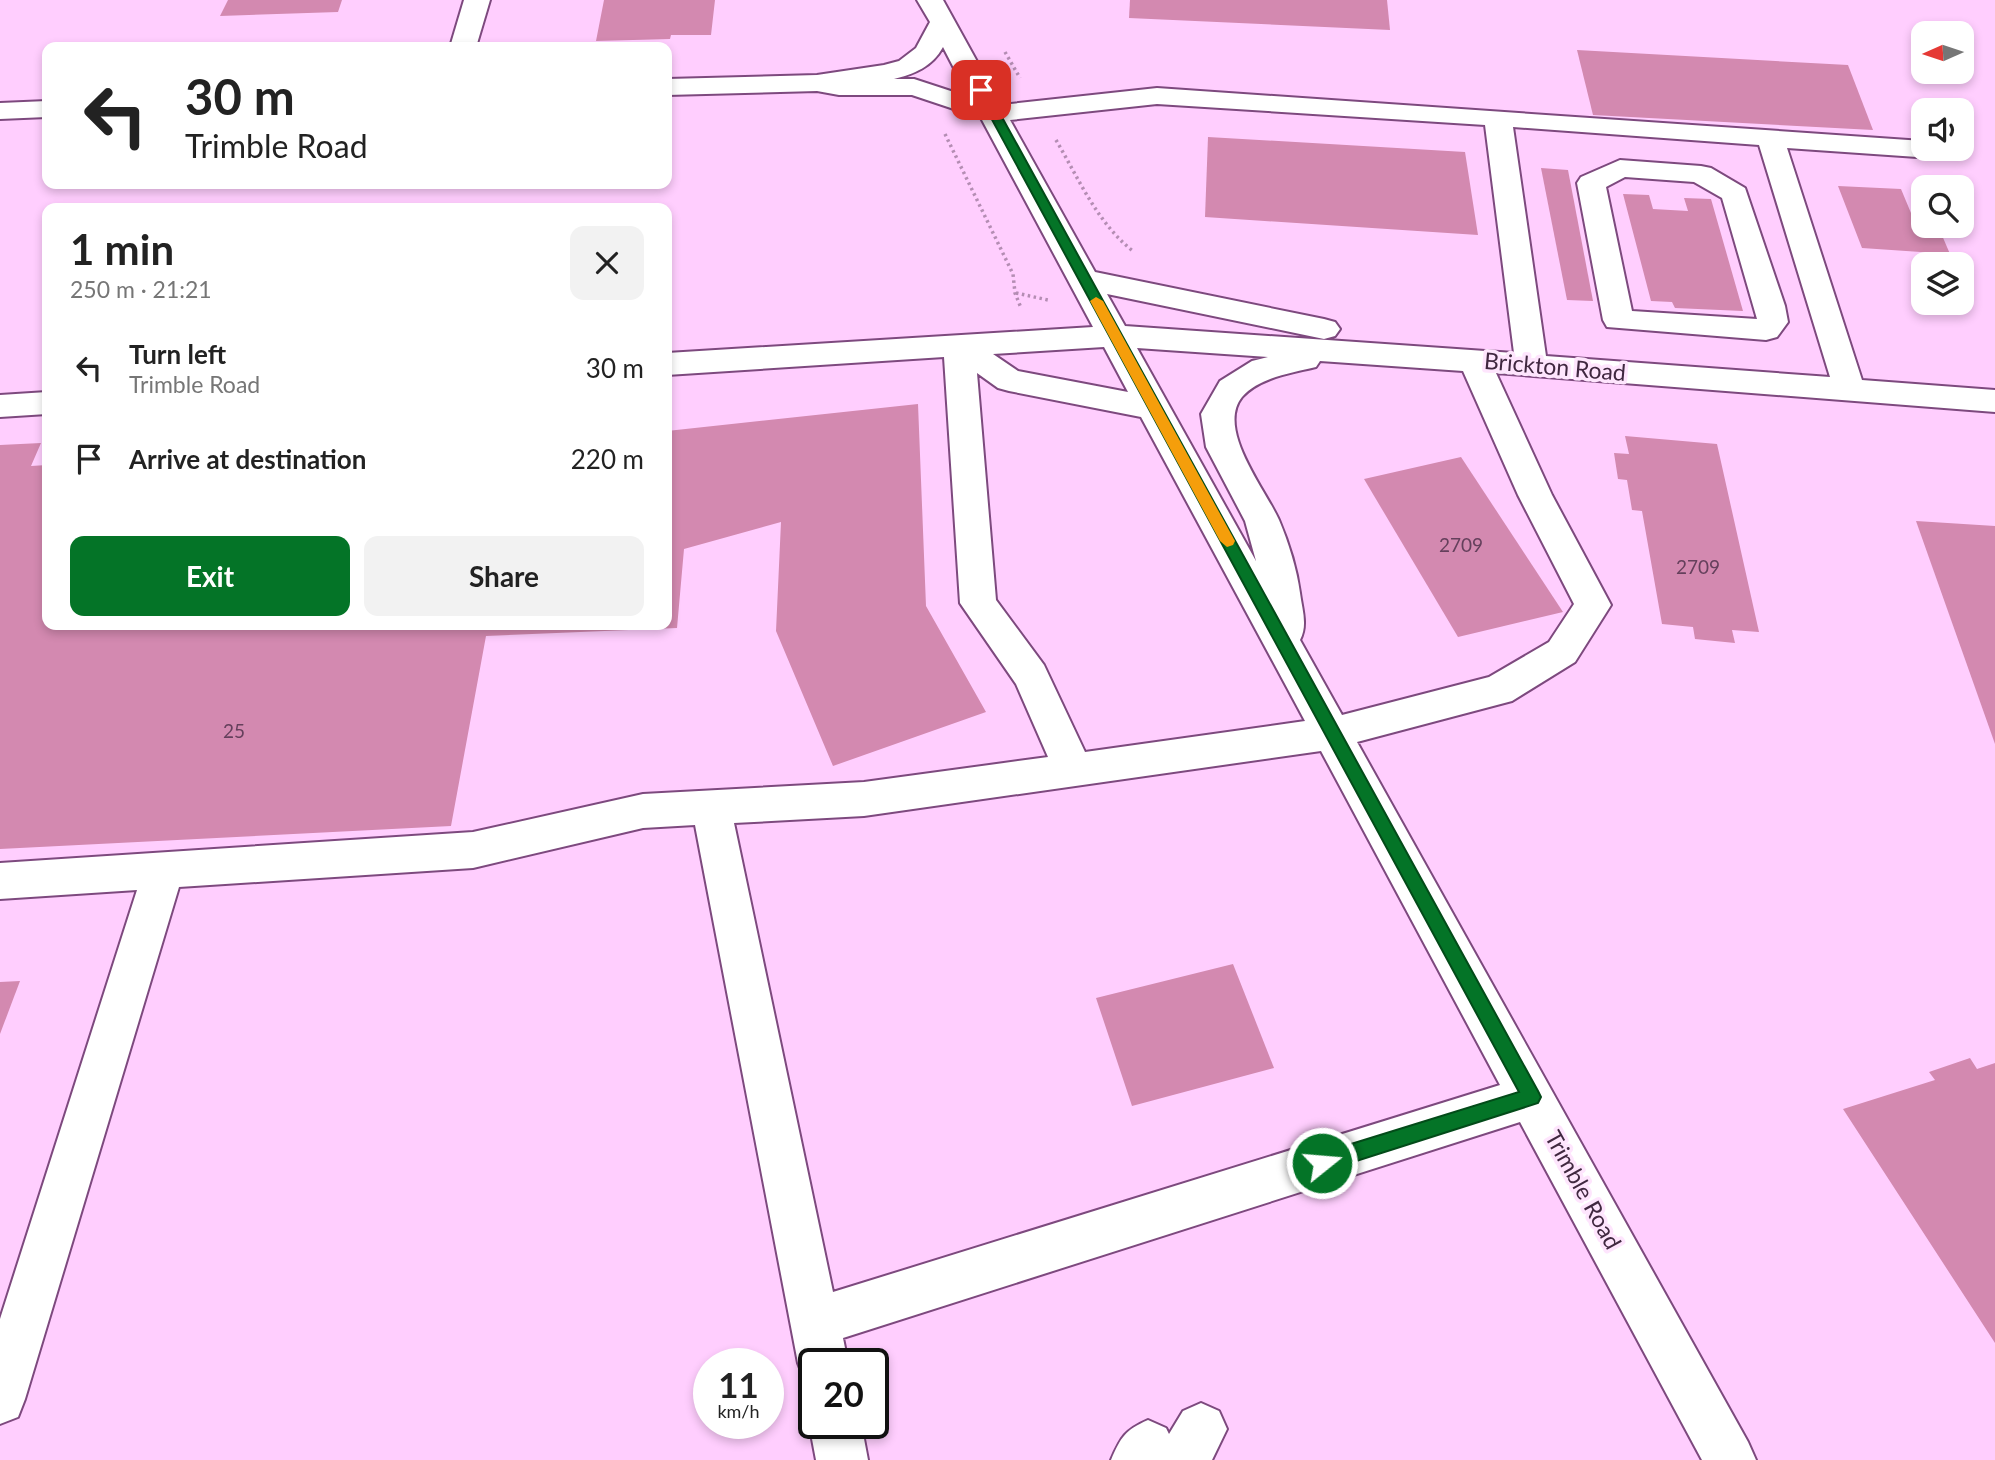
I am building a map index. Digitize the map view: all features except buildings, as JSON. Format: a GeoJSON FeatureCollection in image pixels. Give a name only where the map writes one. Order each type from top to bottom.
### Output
{"type":"FeatureCollection","features":[{"type":"Feature","properties":{"kind":"street"},"geometry":{"type":"LineString","coordinates":[[464,42],[477,0]]}},
{"type":"Feature","properties":{"kind":"street"},"geometry":{"type":"LineString","coordinates":[[672,87],[817,83],[908,67],[927,52],[936,11]]}},
{"type":"Feature","properties":{"kind":"street","name":"Trimble Road"},"geometry":{"type":"LineString","coordinates":[[936,11],[995,114],[1730,1460]]}},
{"type":"Feature","properties":{"kind":"street"},"geometry":{"type":"LineString","coordinates":[[817,83],[839,87],[892,86],[919,89],[995,114],[1157,96],[1911,148]]}},
{"type":"Feature","properties":{"kind":"street"},"geometry":{"type":"LineString","coordinates":[[0,111],[42,109]]}},
{"type":"Feature","properties":{"kind":"street"},"geometry":{"type":"LineString","coordinates":[[1498,118],[1531,365]]}},
{"type":"Feature","properties":{"kind":"street"},"geometry":{"type":"LineString","coordinates":[[1770,138],[1850,391]]}},
{"type":"Feature","properties":{"kind":"street"},"geometry":{"type":"LineString","coordinates":[[1708,178],[1735,194],[1773,322],[1766,330],[1618,320],[1591,183],[1620,168],[1701,174],[1708,178],[1785,185]]}},
{"type":"Feature","properties":{"kind":"street"},"geometry":{"type":"LineString","coordinates":[[0,881],[473,850],[643,811],[864,799],[1332,733],[1499,690],[1563,652],[1593,605],[1465,360],[1385,337],[1307,327],[1084,279]]}},
{"type":"Feature","properties":{"kind":"street","name":"Brickton Road"},"geometry":{"type":"LineString","coordinates":[[672,364],[1115,336],[1995,401]]}},
{"type":"Feature","properties":{"kind":"street"},"geometry":{"type":"LineString","coordinates":[[960,346],[1009,380],[1154,408]]}},
{"type":"Feature","properties":{"kind":"street"},"geometry":{"type":"LineString","coordinates":[[960,346],[978,603],[1031,676],[1073,769]]}},
{"type":"Feature","properties":{"kind":"street"},"geometry":{"type":"LineString","coordinates":[[1290,656],[1281,586],[1262,520],[1223,447],[1217,414],[1231,389],[1263,369],[1340,351]]}},
{"type":"Feature","properties":{"kind":"street"},"geometry":{"type":"LineString","coordinates":[[0,406],[42,403]]}},
{"type":"Feature","properties":{"kind":"street"},"geometry":{"type":"LineString","coordinates":[[711,807],[819,1343],[1531,1097]]}},
{"type":"Feature","properties":{"kind":"street"},"geometry":{"type":"LineString","coordinates":[[0,1399],[164,869]]}},
{"type":"Feature","properties":{"kind":"street"},"geometry":{"type":"LineString","coordinates":[[838,1439],[842,1460]]}},
{"type":"Feature","properties":{"kind":"path"},"geometry":{"type":"LineString","coordinates":[[1000,44],[1121,244],[1143,257]]}},
{"type":"Feature","properties":{"kind":"path"},"geometry":{"type":"LineString","coordinates":[[919,89],[912,100],[934,111],[1013,274],[1015,293],[1035,342]]}},
{"type":"Feature","properties":{"kind":"slow traffic"},"geometry":{"type":"LineString","coordinates":[[1096,301],[1227,541]]}},
{"type":"Feature","properties":{"kind":"route"},"geometry":{"type":"LineString","coordinates":[[981,90],[1531,1097],[1322,1163]]}}]}
